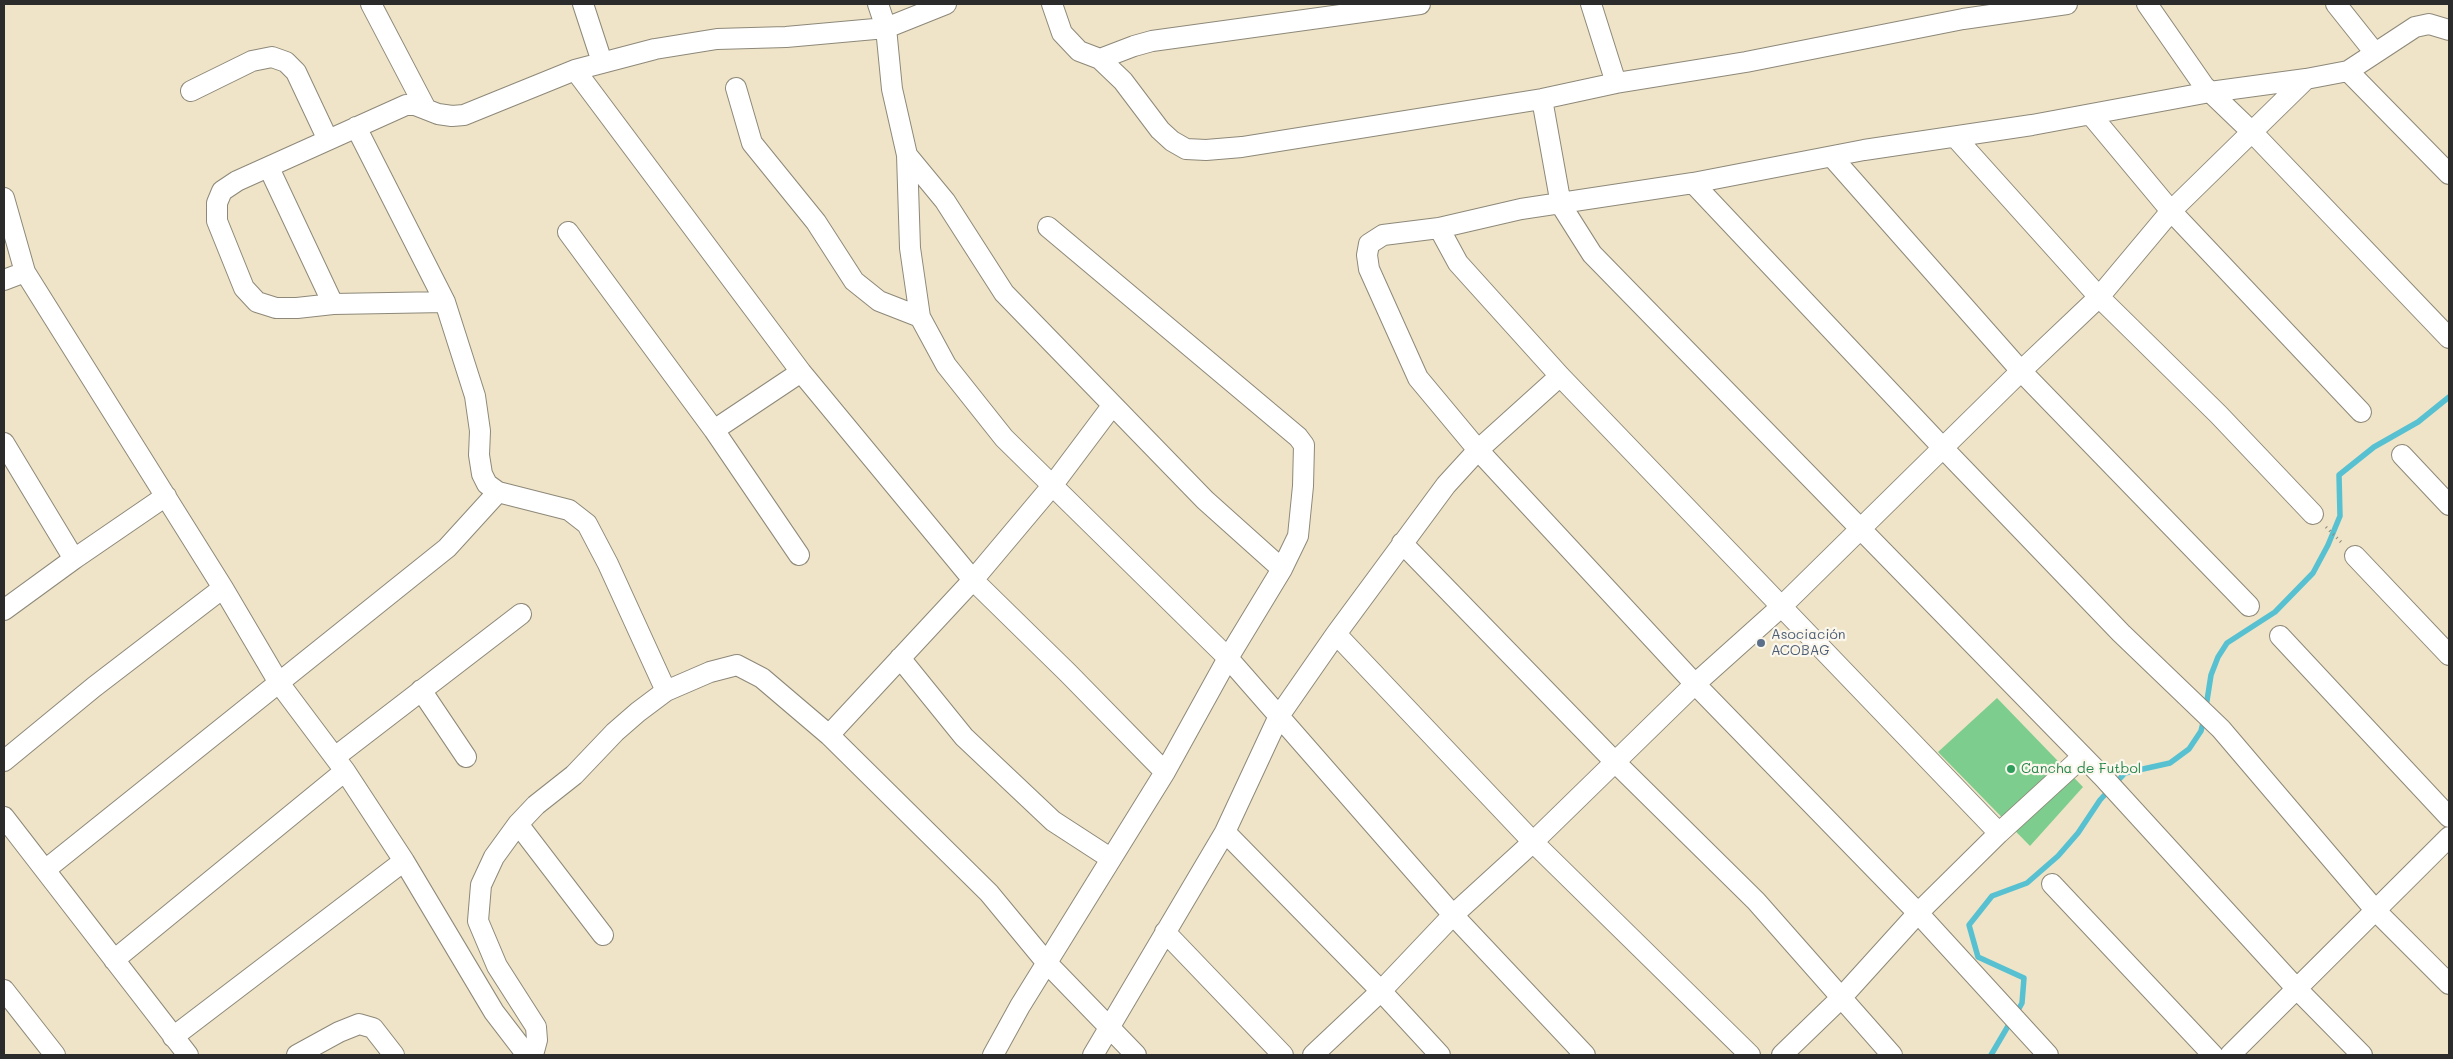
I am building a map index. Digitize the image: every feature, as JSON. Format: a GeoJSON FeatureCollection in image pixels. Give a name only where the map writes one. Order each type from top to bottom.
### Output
{"type":"FeatureCollection","features":[{"type":"Feature","properties":{"kind":"street"},"geometry":{"type":"LineString","coordinates":[[371,4],[426,108]]}},
{"type":"Feature","properties":{"kind":"street"},"geometry":{"type":"LineString","coordinates":[[583,4],[602,62]]}},
{"type":"Feature","properties":{"kind":"street"},"geometry":{"type":"LineString","coordinates":[[878,4],[886,28],[892,89],[907,155],[910,248],[920,317],[946,365],[1004,438],[1228,658],[1452,915],[1585,1055]]}},
{"type":"Feature","properties":{"kind":"street"},"geometry":{"type":"LineString","coordinates":[[445,302],[333,304],[276,308],[257,302],[244,288],[217,221],[217,203],[222,191],[237,181],[406,105],[415,105],[452,116],[464,115],[575,70],[656,49],[717,39],[786,37],[886,28],[946,4]]}},
{"type":"Feature","properties":{"kind":"street"},"geometry":{"type":"LineString","coordinates":[[1052,4],[1062,33],[1079,51],[1100,60],[1128,87],[1160,130],[1172,141],[1186,148],[1206,150],[1242,147],[1542,99],[1616,83],[1746,62],[1953,12],[2067,4]]}},
{"type":"Feature","properties":{"kind":"street"},"geometry":{"type":"LineString","coordinates":[[1100,60],[1152,41],[1420,4]]}},
{"type":"Feature","properties":{"kind":"street"},"geometry":{"type":"LineString","coordinates":[[1591,4],[1616,83]]}},
{"type":"Feature","properties":{"kind":"street"},"geometry":{"type":"LineString","coordinates":[[2147,4],[2204,86],[2252,132],[2449,338]]}},
{"type":"Feature","properties":{"kind":"street"},"geometry":{"type":"LineString","coordinates":[[2336,4],[2375,53]]}},
{"type":"Feature","properties":{"kind":"street"},"geometry":{"type":"LineString","coordinates":[[2048,1055],[1918,913],[1695,684],[1478,450],[1418,378],[1369,270],[1367,255],[1369,244],[1383,235],[1439,228],[1521,209],[1561,205],[1693,184],[1832,156],[1956,138],[2210,92],[2306,79],[2348,70],[2415,27],[2429,24],[2449,30]]}},
{"type":"Feature","properties":{"kind":"street"},"geometry":{"type":"LineString","coordinates":[[191,90],[252,61],[272,57],[286,62],[296,72],[328,140]]}},
{"type":"Feature","properties":{"kind":"street"},"geometry":{"type":"LineString","coordinates":[[575,70],[802,372],[973,580],[1068,672],[1165,772]]}},
{"type":"Feature","properties":{"kind":"street"},"geometry":{"type":"LineString","coordinates":[[2348,70],[2449,174]]}},
{"type":"Feature","properties":{"kind":"street"},"geometry":{"type":"LineString","coordinates":[[1313,1055],[1382,991],[1452,915],[1533,842],[1695,684],[1782,606],[2099,297],[2171,211],[2306,79]]}},
{"type":"Feature","properties":{"kind":"street"},"geometry":{"type":"LineString","coordinates":[[736,88],[752,143],[816,222],[854,281],[879,301],[920,317]]}},
{"type":"Feature","properties":{"kind":"street"},"geometry":{"type":"LineString","coordinates":[[1542,99],[1561,205],[1592,254],[1859,530],[2103,778],[2296,988],[2362,1055]]}},
{"type":"Feature","properties":{"kind":"street"},"geometry":{"type":"LineString","coordinates":[[2091,115],[2171,211],[2362,412]]}},
{"type":"Feature","properties":{"kind":"street"},"geometry":{"type":"LineString","coordinates":[[356,128],[445,302],[475,396],[480,431],[478,455],[482,474],[487,484],[498,492],[569,510],[587,524],[608,564],[666,691]]}},
{"type":"Feature","properties":{"kind":"street"},"geometry":{"type":"LineString","coordinates":[[1956,138],[2099,297],[2219,415],[2319,520]]}},
{"type":"Feature","properties":{"kind":"street"},"geometry":{"type":"LineString","coordinates":[[907,155],[945,201],[1004,293],[1205,500],[1282,569]]}},
{"type":"Feature","properties":{"kind":"street"},"geometry":{"type":"LineString","coordinates":[[1832,156],[2021,371],[2249,606]]}},
{"type":"Feature","properties":{"kind":"street"},"geometry":{"type":"LineString","coordinates":[[269,168],[333,304]]}},
{"type":"Feature","properties":{"kind":"street"},"geometry":{"type":"LineString","coordinates":[[1693,184],[2121,633],[2221,729],[2376,911],[2449,984]]}},
{"type":"Feature","properties":{"kind":"street"},"geometry":{"type":"LineString","coordinates":[[4,198],[25,272],[223,588],[279,683],[340,764],[404,861],[494,1012],[526,1055]]}},
{"type":"Feature","properties":{"kind":"street"},"geometry":{"type":"LineString","coordinates":[[993,1055],[1046,962],[1165,772],[1228,658],[1282,569],[1298,536],[1304,445],[1270,412],[1048,227]]}},
{"type":"Feature","properties":{"kind":"street"},"geometry":{"type":"LineString","coordinates":[[1439,228],[1458,263],[1560,376],[1999,833]]}},
{"type":"Feature","properties":{"kind":"street"},"geometry":{"type":"LineString","coordinates":[[568,232],[714,430],[799,555]]}},
{"type":"Feature","properties":{"kind":"street"},"geometry":{"type":"LineString","coordinates":[[4,280],[25,272]]}},
{"type":"Feature","properties":{"kind":"street"},"geometry":{"type":"LineString","coordinates":[[714,430],[802,372]]}},
{"type":"Feature","properties":{"kind":"street"},"geometry":{"type":"LineString","coordinates":[[1093,1055],[1111,1028],[1165,932],[1225,832],[1279,716],[1336,634],[1446,485],[1478,450],[1560,376]]}},
{"type":"Feature","properties":{"kind":"street"},"geometry":{"type":"LineString","coordinates":[[829,735],[973,580],[1052,486],[1112,406]]}},
{"type":"Feature","properties":{"kind":"street"},"geometry":{"type":"LineString","coordinates":[[4,443],[74,559]]}},
{"type":"Feature","properties":{"kind":"street"},"geometry":{"type":"LineString","coordinates":[[2402,455],[2449,504]]}},
{"type":"Feature","properties":{"kind":"street"},"geometry":{"type":"LineString","coordinates":[[45,870],[446,548],[498,492]]}},
{"type":"Feature","properties":{"kind":"street"},"geometry":{"type":"LineString","coordinates":[[4,610],[166,496]]}},
{"type":"Feature","properties":{"kind":"street"},"geometry":{"type":"LineString","coordinates":[[1402,543],[1616,763],[1756,901],[1892,1055]]}},
{"type":"Feature","properties":{"kind":"street"},"geometry":{"type":"LineString","coordinates":[[2351,552],[2449,655]]}},
{"type":"Feature","properties":{"kind":"street"},"geometry":{"type":"LineString","coordinates":[[4,761],[94,687],[223,588]]}},
{"type":"Feature","properties":{"kind":"street"},"geometry":{"type":"LineString","coordinates":[[114,960],[340,764],[421,690],[521,614]]}},
{"type":"Feature","properties":{"kind":"street"},"geometry":{"type":"LineString","coordinates":[[1336,634],[1533,842],[1750,1055]]}},
{"type":"Feature","properties":{"kind":"street"},"geometry":{"type":"LineString","coordinates":[[2280,636],[2449,816]]}},
{"type":"Feature","properties":{"kind":"street"},"geometry":{"type":"LineString","coordinates":[[900,658],[964,737],[1053,821],[1110,858]]}},
{"type":"Feature","properties":{"kind":"street"},"geometry":{"type":"LineString","coordinates":[[533,1055],[537,1040],[536,1027],[497,966],[478,921],[481,885],[494,857],[518,824],[536,805],[574,774],[615,732],[666,691],[710,672],[738,666],[762,678],[829,735],[989,893],[1046,962],[1136,1055]]}},
{"type":"Feature","properties":{"kind":"street"},"geometry":{"type":"LineString","coordinates":[[421,690],[466,757]]}},
{"type":"Feature","properties":{"kind":"street"},"geometry":{"type":"LineString","coordinates":[[1782,1055],[1841,998],[1918,913],[1999,833],[2082,757]]}},
{"type":"Feature","properties":{"kind":"street"},"geometry":{"type":"LineString","coordinates":[[4,817],[188,1055]]}},
{"type":"Feature","properties":{"kind":"street"},"geometry":{"type":"LineString","coordinates":[[518,824],[603,935]]}},
{"type":"Feature","properties":{"kind":"street"},"geometry":{"type":"LineString","coordinates":[[1225,832],[1382,991],[1440,1055]]}},
{"type":"Feature","properties":{"kind":"street"},"geometry":{"type":"LineString","coordinates":[[2230,1055],[2449,837]]}},
{"type":"Feature","properties":{"kind":"street"},"geometry":{"type":"LineString","coordinates":[[173,1037],[404,861]]}},
{"type":"Feature","properties":{"kind":"street"},"geometry":{"type":"LineString","coordinates":[[2052,884],[2213,1055]]}},
{"type":"Feature","properties":{"kind":"street"},"geometry":{"type":"LineString","coordinates":[[1165,932],[1283,1055]]}},
{"type":"Feature","properties":{"kind":"street"},"geometry":{"type":"LineString","coordinates":[[4,990],[55,1055]]}},
{"type":"Feature","properties":{"kind":"street"},"geometry":{"type":"LineString","coordinates":[[297,1055],[339,1032],[359,1024],[373,1028],[394,1055]]}},
{"type":"Feature","properties":{"kind":"path"},"geometry":{"type":"LineString","coordinates":[[2319,520],[2351,552]]}},
{"type":"Feature","properties":{"kind":"green space","name":"Cancha de Futbol"},"geometry":{"type":"Polygon","coordinates":[[[1997,698],[2083,787],[2030,846],[1938,752],[1997,698]]]}},
{"type":"Feature","properties":{"kind":"waterway"},"geometry":{"type":"LineString","coordinates":[[2206,707],[2211,675],[2218,657],[2227,643],[2275,612],[2313,573],[2328,545],[2340,516],[2339,475],[2374,447],[2418,422],[2449,397]]}},
{"type":"Feature","properties":{"kind":"waterway"},"geometry":{"type":"LineString","coordinates":[[2016,1014],[2022,1003],[2024,978],[1978,957],[1969,925],[1992,896],[2027,883],[2058,856],[2078,833],[2100,800],[2125,773],[2170,763],[2189,749],[2201,731],[2204,719]]}},
{"type":"Feature","properties":{"kind":"waterway"},"geometry":{"type":"LineString","coordinates":[[1991,1055],[2011,1021]]}},
{"type":"Feature","properties":{"kind":"place","name":"Asociación ACOBAG"},"geometry":{"type":"Point","coordinates":[1761,643]}},
{"type":"Feature","properties":{"kind":"place","name":"Cancha de Futbol"},"geometry":{"type":"Point","coordinates":[2011,769]}}]}
